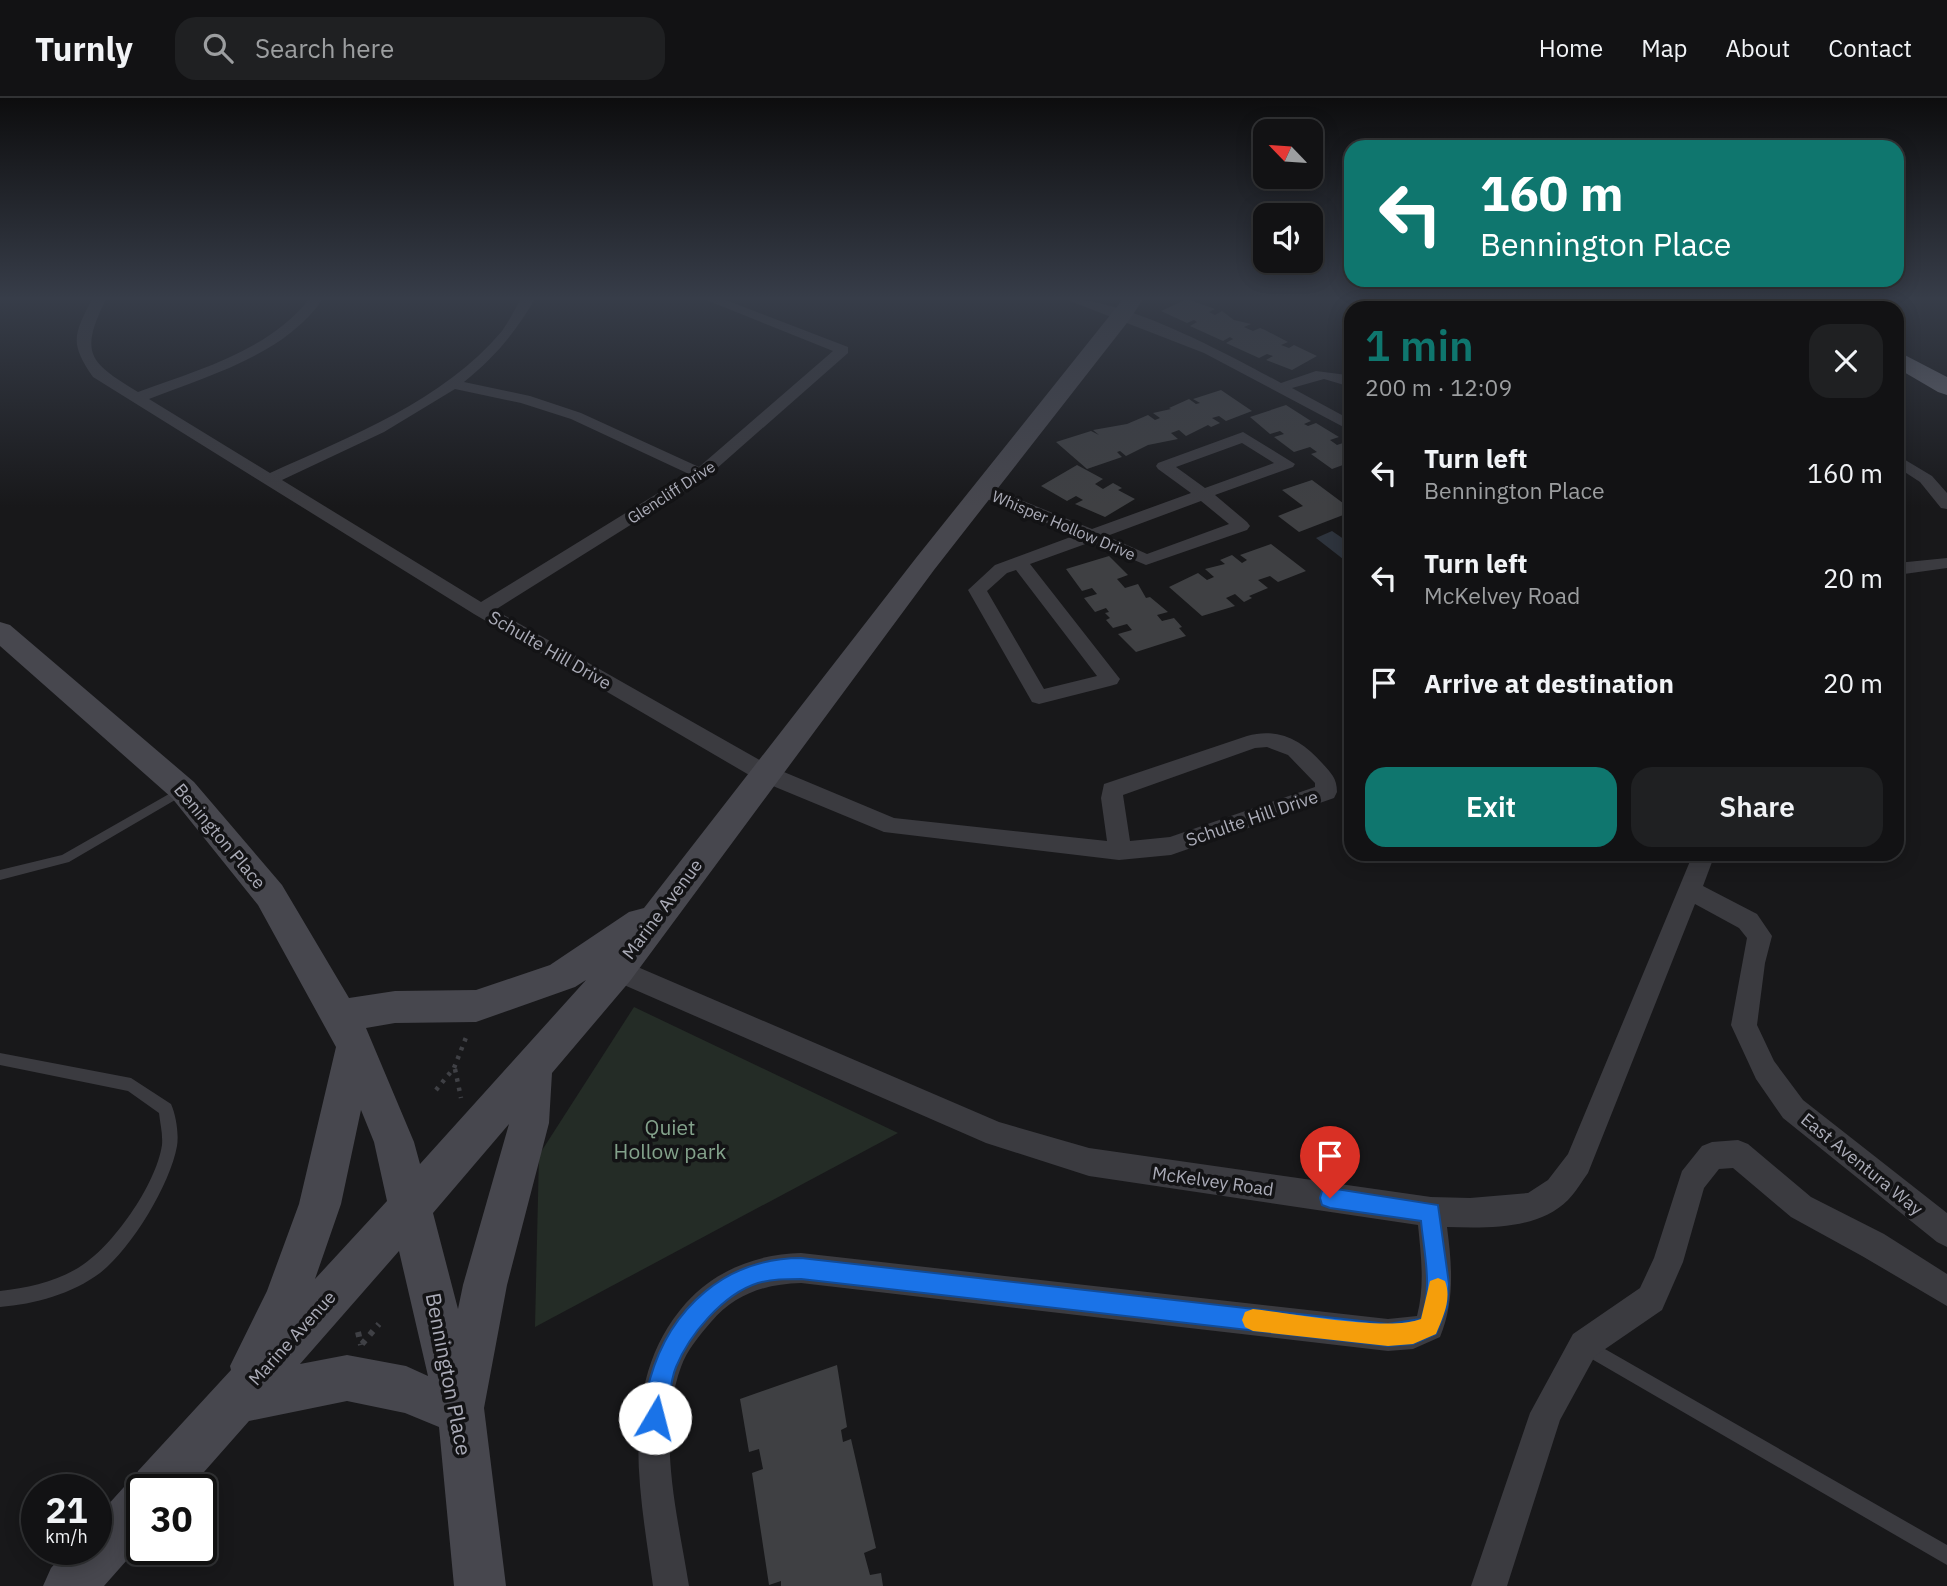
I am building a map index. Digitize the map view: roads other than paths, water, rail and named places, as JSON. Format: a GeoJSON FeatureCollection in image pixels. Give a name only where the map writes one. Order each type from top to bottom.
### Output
{"type":"FeatureCollection","features":[{"type":"Feature","properties":{"kind":"highway"},"geometry":{"type":"LineString","coordinates":[[1915,368],[1947,387]]}},
{"type":"Feature","properties":{"kind":"main road","name":"Marine Avenue"},"geometry":{"type":"LineString","coordinates":[[170,1474],[411,1206],[617,970],[764,773],[1080,368]]}},
{"type":"Feature","properties":{"kind":"main road","name":"Benington Place"},"geometry":{"type":"LineString","coordinates":[[0,631],[183,790],[270,895],[348,1031]]}},
{"type":"Feature","properties":{"kind":"main road"},"geometry":{"type":"LineString","coordinates":[[348,1031],[395,1007],[477,1006],[562,976],[663,908]]}},
{"type":"Feature","properties":{"kind":"main road"},"geometry":{"type":"LineString","coordinates":[[348,1031],[389,1125],[411,1206]]}},
{"type":"Feature","properties":{"kind":"main road"},"geometry":{"type":"LineString","coordinates":[[237,1400],[285,1301],[320,1204],[348,1031]]}},
{"type":"Feature","properties":{"kind":"main road"},"geometry":{"type":"LineString","coordinates":[[237,1400],[347,1378],[406,1390],[461,1413],[485,1285],[529,1123],[533,1065]]}},
{"type":"Feature","properties":{"kind":"main road","name":"Bennington Place"},"geometry":{"type":"LineString","coordinates":[[411,1206],[461,1413],[480,1586]]}},
{"type":"Feature","properties":{"kind":"main road"},"geometry":{"type":"LineString","coordinates":[[69,1586],[126,1523]]}},
{"type":"Feature","properties":{"kind":"street","name":"Schulte Hill Drive"},"geometry":{"type":"LineString","coordinates":[[95,368],[98,374],[481,610],[764,773],[892,826],[1118,851],[1171,846],[1326,792],[1326,781],[1296,747],[1272,738],[1254,741],[1112,789],[1111,803],[1119,830],[1118,851]]}},
{"type":"Feature","properties":{"kind":"street"},"geometry":{"type":"LineString","coordinates":[[137,398],[206,368]]}},
{"type":"Feature","properties":{"kind":"street"},"geometry":{"type":"LineString","coordinates":[[270,479],[412,410],[453,384],[471,368]]}},
{"type":"Feature","properties":{"kind":"street","name":"Glencliff Drive"},"geometry":{"type":"LineString","coordinates":[[481,610],[701,474],[822,368]]}},
{"type":"Feature","properties":{"kind":"street"},"geometry":{"type":"LineString","coordinates":[[1244,368],[1344,422]]}},
{"type":"Feature","properties":{"kind":"street"},"geometry":{"type":"LineString","coordinates":[[1281,388],[1311,375],[1334,376],[1344,380]]}},
{"type":"Feature","properties":{"kind":"street"},"geometry":{"type":"LineString","coordinates":[[453,384],[525,399],[576,416],[701,474]]}},
{"type":"Feature","properties":{"kind":"street"},"geometry":{"type":"LineString","coordinates":[[1019,562],[1110,679],[1039,697],[977,590],[1001,569],[1019,562],[1094,536],[1203,494],[1287,464],[1243,437],[1164,466],[1203,494],[1241,526],[1146,559]]}},
{"type":"Feature","properties":{"kind":"street"},"geometry":{"type":"LineString","coordinates":[[1904,465],[1926,479],[1947,504]]}},
{"type":"Feature","properties":{"kind":"street","name":"Whisper Hollow Drive"},"geometry":{"type":"LineString","coordinates":[[983,491],[1146,559]]}},
{"type":"Feature","properties":{"kind":"street"},"geometry":{"type":"LineString","coordinates":[[1904,568],[1947,563]]}},
{"type":"Feature","properties":{"kind":"street","name":"McKelvey Road"},"geometry":{"type":"LineString","coordinates":[[617,970],[923,1104],[1044,1151],[1131,1170],[1431,1212],[1507,1211],[1533,1206],[1558,1190],[1578,1163],[1700,861]]}},
{"type":"Feature","properties":{"kind":"street","name":"East Aventura Way"},"geometry":{"type":"LineString","coordinates":[[1690,890],[1748,921],[1760,936],[1753,963],[1744,1025],[1765,1070],[1793,1109],[1947,1232]]}},
{"type":"Feature","properties":{"kind":"street"},"geometry":{"type":"LineString","coordinates":[[1489,1586],[1546,1413],[1584,1345],[1651,1299],[1668,1262],[1692,1181],[1712,1156],[1738,1154],[1801,1207],[1872,1245],[1947,1291]]}},
{"type":"Feature","properties":{"kind":"street"},"geometry":{"type":"LineString","coordinates":[[671,1586],[653,1442],[657,1394],[665,1366],[679,1338],[698,1311],[736,1282],[777,1268],[801,1268],[1388,1335],[1413,1333],[1429,1326],[1436,1307],[1438,1284],[1431,1212]]}},
{"type":"Feature","properties":{"kind":"lane"},"geometry":{"type":"LineString","coordinates":[[0,875],[65,859],[183,790]]}},
{"type":"Feature","properties":{"kind":"lane"},"geometry":{"type":"LineString","coordinates":[[0,1059],[131,1085],[166,1109],[169,1145],[143,1208],[104,1259],[68,1281],[28,1297],[0,1299]]}},
{"type":"Feature","properties":{"kind":"lane"},"geometry":{"type":"LineString","coordinates":[[1584,1345],[1947,1556]]}},
{"type":"Feature","properties":{"kind":"park label","name":"Quiet Hollow park"},"geometry":{"type":"Point","coordinates":[670,1139]}}]}
